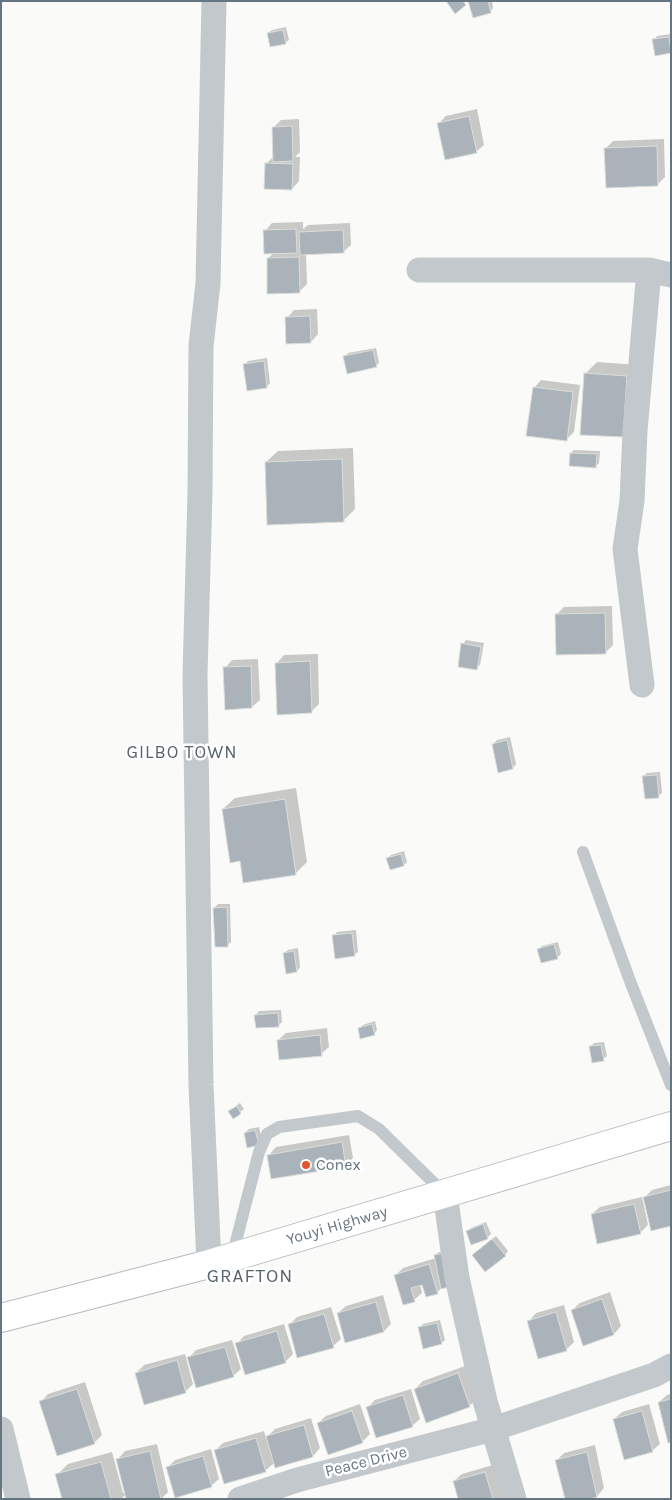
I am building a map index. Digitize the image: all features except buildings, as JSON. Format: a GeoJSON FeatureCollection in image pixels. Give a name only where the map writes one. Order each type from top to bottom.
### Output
{"type":"FeatureCollection","features":[{"type":"Feature","properties":{"kind":"main road","name":"Youyi Highway"},"geometry":{"type":"LineString","coordinates":[[1,1318],[220,1260],[671,1126]]}},
{"type":"Feature","properties":{"kind":"street"},"geometry":{"type":"LineString","coordinates":[[214,1],[208,283],[201,346],[200,494],[195,675],[201,1085],[220,1260]]}},
{"type":"Feature","properties":{"kind":"street"},"geometry":{"type":"LineString","coordinates":[[419,270],[660,273],[636,431],[632,501],[625,549],[642,685]]}},
{"type":"Feature","properties":{"kind":"street"},"geometry":{"type":"LineString","coordinates":[[445,1194],[457,1278],[485,1401],[514,1499]]}},
{"type":"Feature","properties":{"kind":"street","name":"Peace Drive"},"geometry":{"type":"LineString","coordinates":[[240,1499],[300,1489],[493,1429],[654,1375],[671,1366]]}},
{"type":"Feature","properties":{"kind":"street"},"geometry":{"type":"LineString","coordinates":[[1,1428],[18,1499]]}},
{"type":"Feature","properties":{"kind":"lane"},"geometry":{"type":"LineString","coordinates":[[583,852],[671,1086]]}},
{"type":"Feature","properties":{"kind":"lane"},"geometry":{"type":"LineString","coordinates":[[220,1260],[259,1152],[267,1134],[279,1127],[358,1116],[379,1129],[445,1194]]}},
{"type":"Feature","properties":{"kind":"place","name":"Conex"},"geometry":{"type":"Point","coordinates":[306,1165]}},
{"type":"Feature","properties":{"kind":"district","name":"GILBO TOWN"},"geometry":{"type":"Point","coordinates":[182,753]}},
{"type":"Feature","properties":{"kind":"district","name":"GRAFTON"},"geometry":{"type":"Point","coordinates":[250,1277]}}]}
